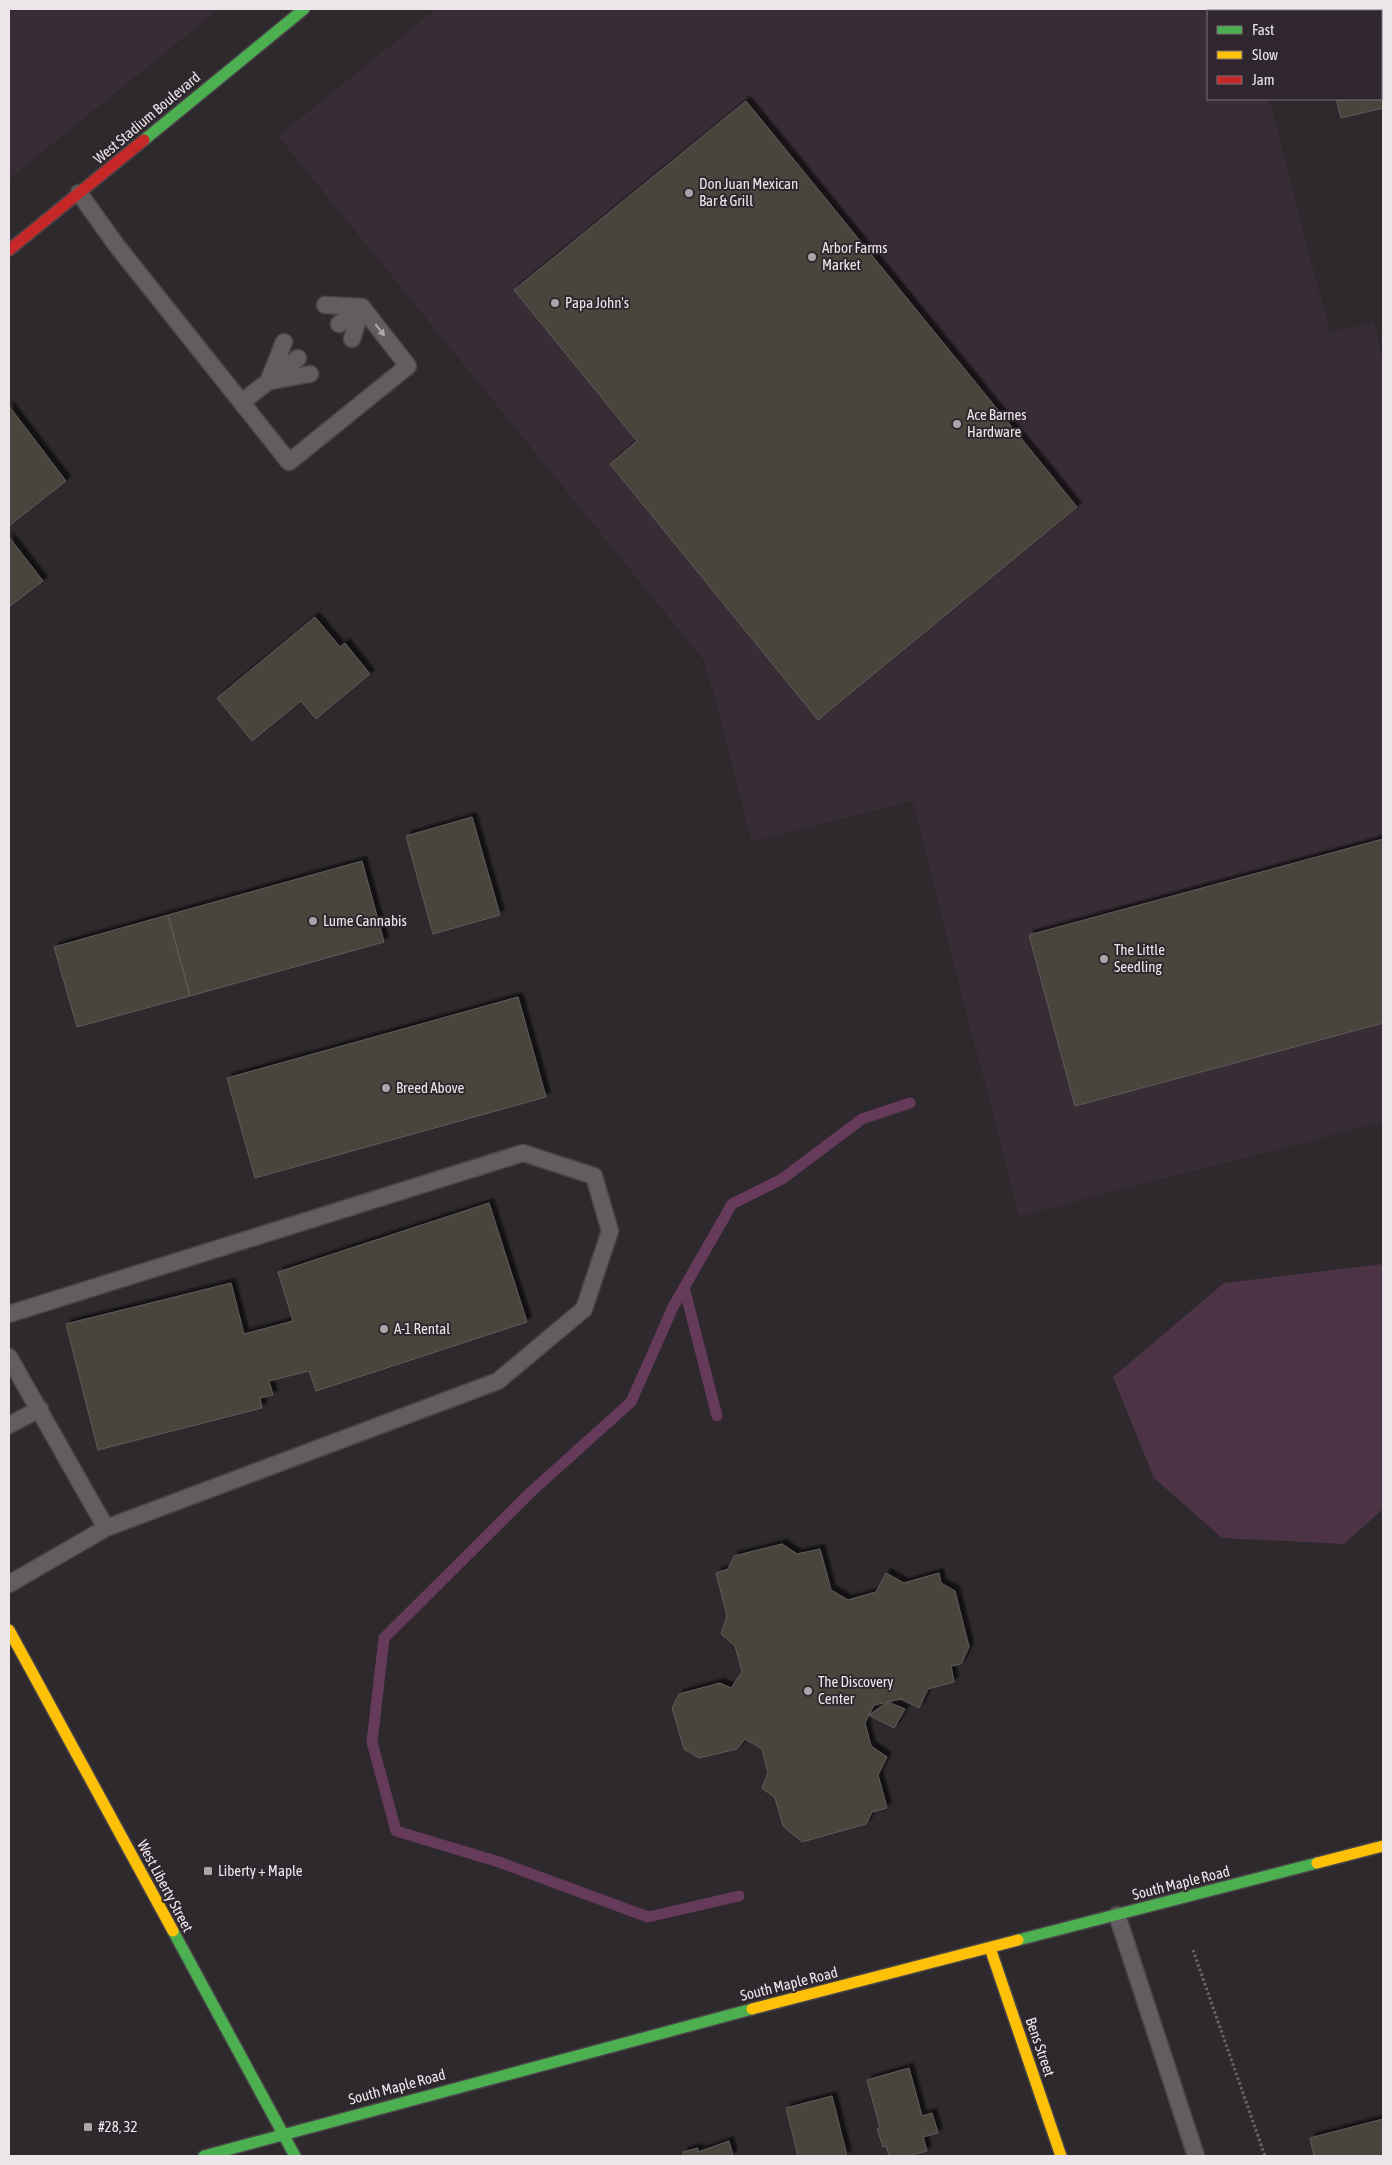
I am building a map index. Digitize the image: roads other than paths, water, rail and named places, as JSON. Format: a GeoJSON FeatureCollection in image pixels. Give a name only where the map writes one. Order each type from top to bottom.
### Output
{"type":"FeatureCollection","features":[{"type":"Feature","properties":{"kind":"street","name":"West Stadium Boulevard"},"geometry":{"type":"LineString","coordinates":[[9,250],[304,9]]}},
{"type":"Feature","properties":{"kind":"street","name":"West Liberty Street"},"geometry":{"type":"LineString","coordinates":[[9,1630],[295,2156]]}},
{"type":"Feature","properties":{"kind":"street","name":"South Maple Road"},"geometry":{"type":"LineString","coordinates":[[204,2156],[282,2133],[1383,1846]]}},
{"type":"Feature","properties":{"kind":"street","name":"Bens Street"},"geometry":{"type":"LineString","coordinates":[[990,1948],[1061,2156]]}},
{"type":"Feature","properties":{"kind":"lane"},"geometry":{"type":"LineString","coordinates":[[78,193],[117,246],[290,462],[408,366],[362,307],[325,305]]}},
{"type":"Feature","properties":{"kind":"lane"},"geometry":{"type":"LineString","coordinates":[[339,324],[362,307]]}},
{"type":"Feature","properties":{"kind":"lane"},"geometry":{"type":"LineString","coordinates":[[352,339],[362,307]]}},
{"type":"Feature","properties":{"kind":"lane"},"geometry":{"type":"LineString","coordinates":[[268,382],[284,342]]}},
{"type":"Feature","properties":{"kind":"lane"},"geometry":{"type":"LineString","coordinates":[[242,402],[298,358]]}},
{"type":"Feature","properties":{"kind":"lane"},"geometry":{"type":"LineString","coordinates":[[268,382],[310,374]]}},
{"type":"Feature","properties":{"kind":"lane"},"geometry":{"type":"LineString","coordinates":[[9,1314],[523,1153],[594,1176],[610,1231],[584,1309],[498,1381],[106,1528],[9,1584]]}},
{"type":"Feature","properties":{"kind":"lane"},"geometry":{"type":"LineString","coordinates":[[9,1358],[40,1408],[106,1528]]}},
{"type":"Feature","properties":{"kind":"lane"},"geometry":{"type":"LineString","coordinates":[[9,1425],[40,1408]]}},
{"type":"Feature","properties":{"kind":"lane"},"geometry":{"type":"LineString","coordinates":[[1117,1914],[1196,2156]]}},
{"type":"Feature","properties":{"kind":"waterway"},"geometry":{"type":"LineString","coordinates":[[739,1896],[648,1917],[499,1862],[396,1831],[372,1742],[384,1638],[532,1491],[631,1402],[673,1307],[732,1204],[782,1179],[862,1119],[910,1103]]}},
{"type":"Feature","properties":{"kind":"waterway"},"geometry":{"type":"LineString","coordinates":[[684,1287],[717,1416]]}},
{"type":"Feature","properties":{"kind":"place","name":"Don Juan Mexican Bar & Grill"},"geometry":{"type":"Point","coordinates":[689,193]}},
{"type":"Feature","properties":{"kind":"place","name":"Arbor Farms Market"},"geometry":{"type":"Point","coordinates":[812,257]}},
{"type":"Feature","properties":{"kind":"place","name":"Papa John's"},"geometry":{"type":"Point","coordinates":[555,303]}},
{"type":"Feature","properties":{"kind":"place","name":"Ace Barnes Hardware"},"geometry":{"type":"Point","coordinates":[957,424]}},
{"type":"Feature","properties":{"kind":"place","name":"Lume Cannabis"},"geometry":{"type":"Point","coordinates":[313,921]}},
{"type":"Feature","properties":{"kind":"place","name":"The Little Seedling"},"geometry":{"type":"Point","coordinates":[1104,959]}},
{"type":"Feature","properties":{"kind":"place","name":"Breed Above"},"geometry":{"type":"Point","coordinates":[386,1088]}},
{"type":"Feature","properties":{"kind":"place","name":"A-1 Rental"},"geometry":{"type":"Point","coordinates":[384,1329]}},
{"type":"Feature","properties":{"kind":"place","name":"The Discovery Center"},"geometry":{"type":"Point","coordinates":[808,1691]}},
{"type":"Feature","properties":{"kind":"place","name":"Liberty + Maple"},"geometry":{"type":"Point","coordinates":[208,1871]}},
{"type":"Feature","properties":{"kind":"place","name":"#28, 32"},"geometry":{"type":"Point","coordinates":[88,2127]}}]}
